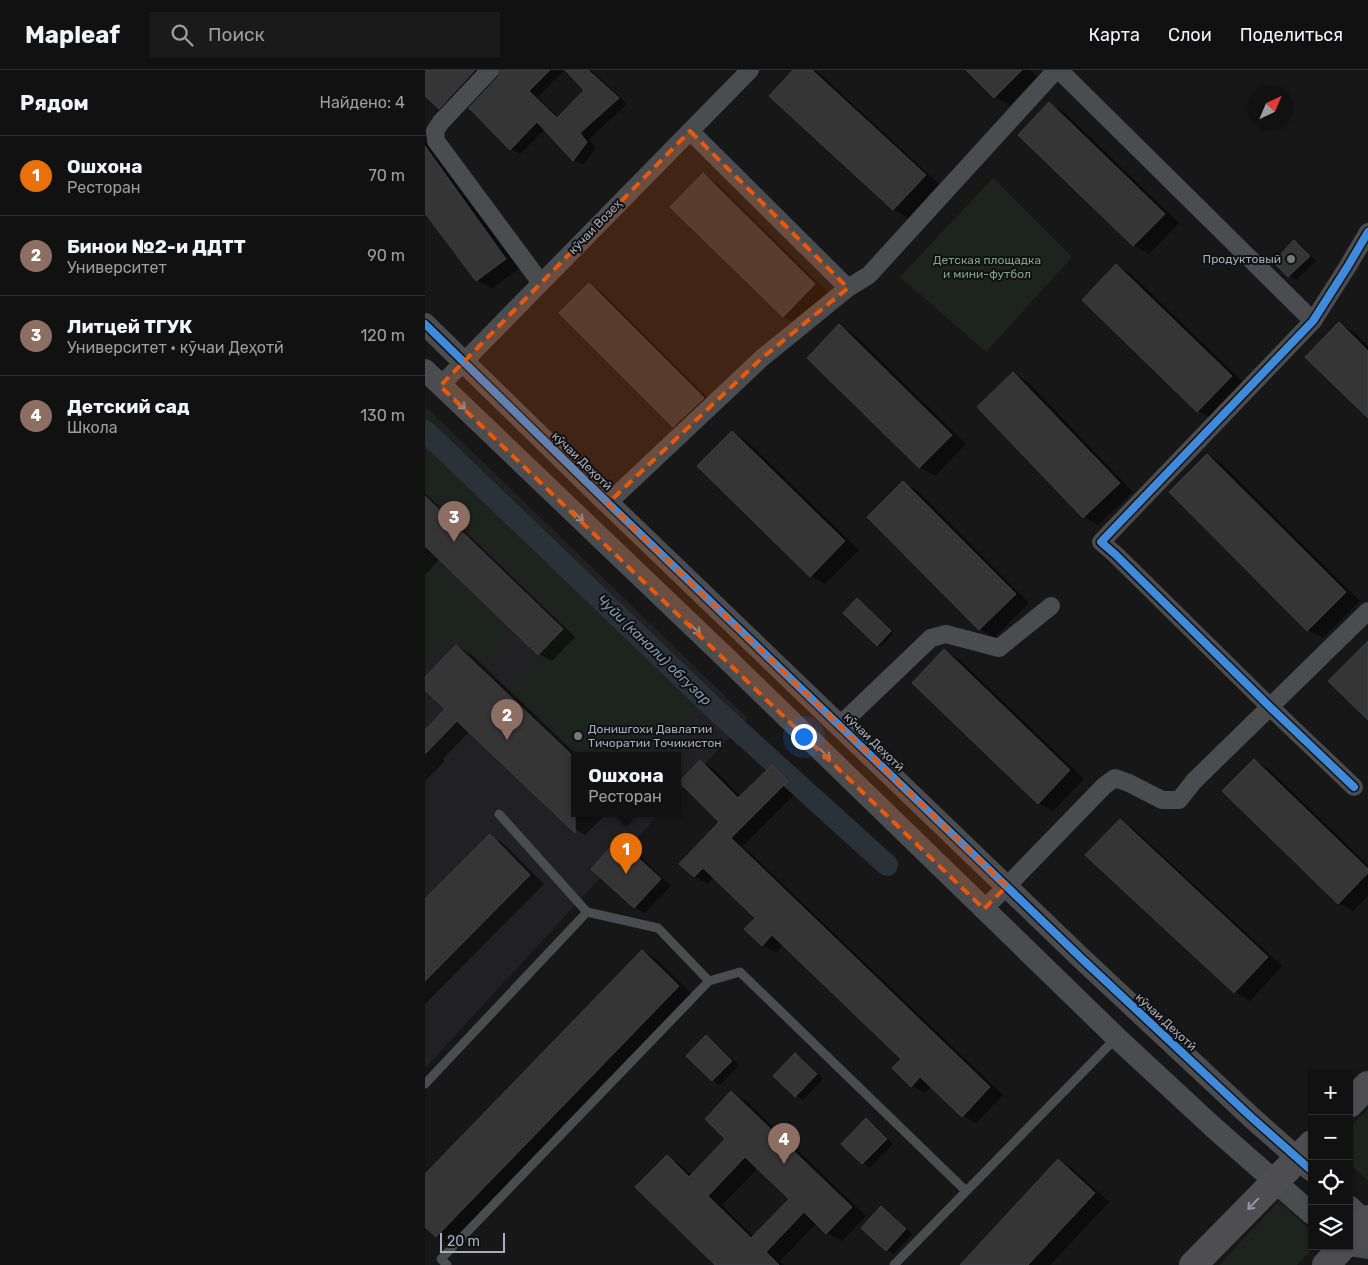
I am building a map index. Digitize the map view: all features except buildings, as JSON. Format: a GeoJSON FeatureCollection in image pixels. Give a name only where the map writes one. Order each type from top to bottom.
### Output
{"type":"FeatureCollection","features":[{"type":"Feature","properties":{"kind":"highway"},"geometry":{"type":"LineString","coordinates":[[1353,1100],[1368,1084]]}},
{"type":"Feature","properties":{"kind":"highway"},"geometry":{"type":"LineString","coordinates":[[1193,1265],[1275,1181],[1307,1158]]}},
{"type":"Feature","properties":{"kind":"highway"},"geometry":{"type":"LineString","coordinates":[[1326,1265],[1339,1250]]}},
{"type":"Feature","properties":{"kind":"street"},"geometry":{"type":"LineString","coordinates":[[490,70],[441,122],[435,131],[436,141],[541,283]]}},
{"type":"Feature","properties":{"kind":"street","name":"кӯчаи Возеҳ"},"geometry":{"type":"LineString","coordinates":[[433,378],[464,363],[750,70]]}},
{"type":"Feature","properties":{"kind":"street"},"geometry":{"type":"LineString","coordinates":[[608,503],[762,358],[848,288],[869,275],[1058,70],[1313,321]]}},
{"type":"Feature","properties":{"kind":"street"},"geometry":{"type":"LineString","coordinates":[[690,131],[848,288]]}},
{"type":"Feature","properties":{"kind":"street"},"geometry":{"type":"LineString","coordinates":[[1354,787],[1101,542],[1313,321],[1368,232]]}},
{"type":"Feature","properties":{"kind":"street","name":"кӯчаи Деҳотӣ"},"geometry":{"type":"LineString","coordinates":[[425,324],[608,503],[1089,964],[1237,1103],[1307,1158]]}},
{"type":"Feature","properties":{"kind":"street"},"geometry":{"type":"LineString","coordinates":[[433,378],[718,650],[1117,1038],[1213,1127],[1308,1210]]}},
{"type":"Feature","properties":{"kind":"street"},"geometry":{"type":"LineString","coordinates":[[840,726],[931,638],[946,634],[999,648],[1051,606]]}},
{"type":"Feature","properties":{"kind":"street"},"geometry":{"type":"LineString","coordinates":[[984,909],[1104,786],[1115,778],[1162,800],[1179,800],[1194,780],[1368,611]]}},
{"type":"Feature","properties":{"kind":"street"},"geometry":{"type":"LineString","coordinates":[[1353,1238],[1361,1227]]}},
{"type":"Feature","properties":{"kind":"lane"},"geometry":{"type":"LineString","coordinates":[[499,814],[587,912],[658,928],[709,981]]}},
{"type":"Feature","properties":{"kind":"lane"},"geometry":{"type":"LineString","coordinates":[[425,1084],[587,912]]}},
{"type":"Feature","properties":{"kind":"lane"},"geometry":{"type":"LineString","coordinates":[[447,1265],[441,1259],[709,981],[740,972],[966,1191]]}},
{"type":"Feature","properties":{"kind":"lane"},"geometry":{"type":"LineString","coordinates":[[894,1265],[1117,1038]]}},
{"type":"Feature","properties":{"kind":"highlighted area"},"geometry":{"type":"Polygon","coordinates":[[[690,131],[848,288],[762,358],[608,503],[1007,886],[984,909],[440,386],[690,131]]]}},
{"type":"Feature","properties":{"kind":"shaded area","name":"Донишгохи Давлатии Тичоратии Точикистон"},"geometry":{"type":"Polygon","coordinates":[[[425,406],[748,718],[681,790],[681,752],[571,752],[571,817],[656,817],[425,1068],[425,406]]]}},
{"type":"Feature","properties":{"kind":"green space","name":"Детская площадка и мини-футбол"},"geometry":{"type":"Polygon","coordinates":[[[993,178],[1072,257],[986,352],[900,277],[993,178]]]}},
{"type":"Feature","properties":{"kind":"green space"},"geometry":{"type":"Polygon","coordinates":[[[425,411],[709,694],[654,752],[576,752],[511,689],[569,626],[425,488],[425,411]]]}},
{"type":"Feature","properties":{"kind":"green space"},"geometry":{"type":"Polygon","coordinates":[[[432,556],[512,635],[484,665],[452,635],[425,662],[425,563],[432,556]]]}},
{"type":"Feature","properties":{"kind":"green space"},"geometry":{"type":"Polygon","coordinates":[[[1368,1109],[1368,1181],[1353,1167],[1353,1124],[1368,1109]]]}},
{"type":"Feature","properties":{"kind":"green space"},"geometry":{"type":"Polygon","coordinates":[[[1279,1201],[1308,1228],[1308,1250],[1311,1250],[1297,1265],[1219,1265],[1279,1201]]]}},
{"type":"Feature","properties":{"kind":"waterway","name":"Чуйи (канали) обгузар"},"geometry":{"type":"LineString","coordinates":[[425,431],[717,711],[887,865]]}},
{"type":"Feature","properties":{"kind":"cycle path"},"geometry":{"type":"LineString","coordinates":[[1354,787],[1101,542],[1313,321],[1368,232]]}},
{"type":"Feature","properties":{"kind":"cycle path"},"geometry":{"type":"LineString","coordinates":[[425,324],[608,503],[1081,958],[1251,1117],[1308,1167]]}},
{"type":"Feature","properties":{"kind":"place","name":"Продуктовый"},"geometry":{"type":"Point","coordinates":[1291,259]}},
{"type":"Feature","properties":{"kind":"place","name":"Литцей ТГУК"},"geometry":{"type":"Point","coordinates":[454,542]}},
{"type":"Feature","properties":{"kind":"place","name":"Донишгохи Давлатии Тичоратии Точикистон"},"geometry":{"type":"Point","coordinates":[578,736]}},
{"type":"Feature","properties":{"kind":"place","name":"Бинои №2-и ДДТТ"},"geometry":{"type":"Point","coordinates":[507,740]}},
{"type":"Feature","properties":{"kind":"place","name":"Ошхона"},"geometry":{"type":"Point","coordinates":[626,874]}},
{"type":"Feature","properties":{"kind":"place","name":"Детский сад"},"geometry":{"type":"Point","coordinates":[784,1164]}}]}
